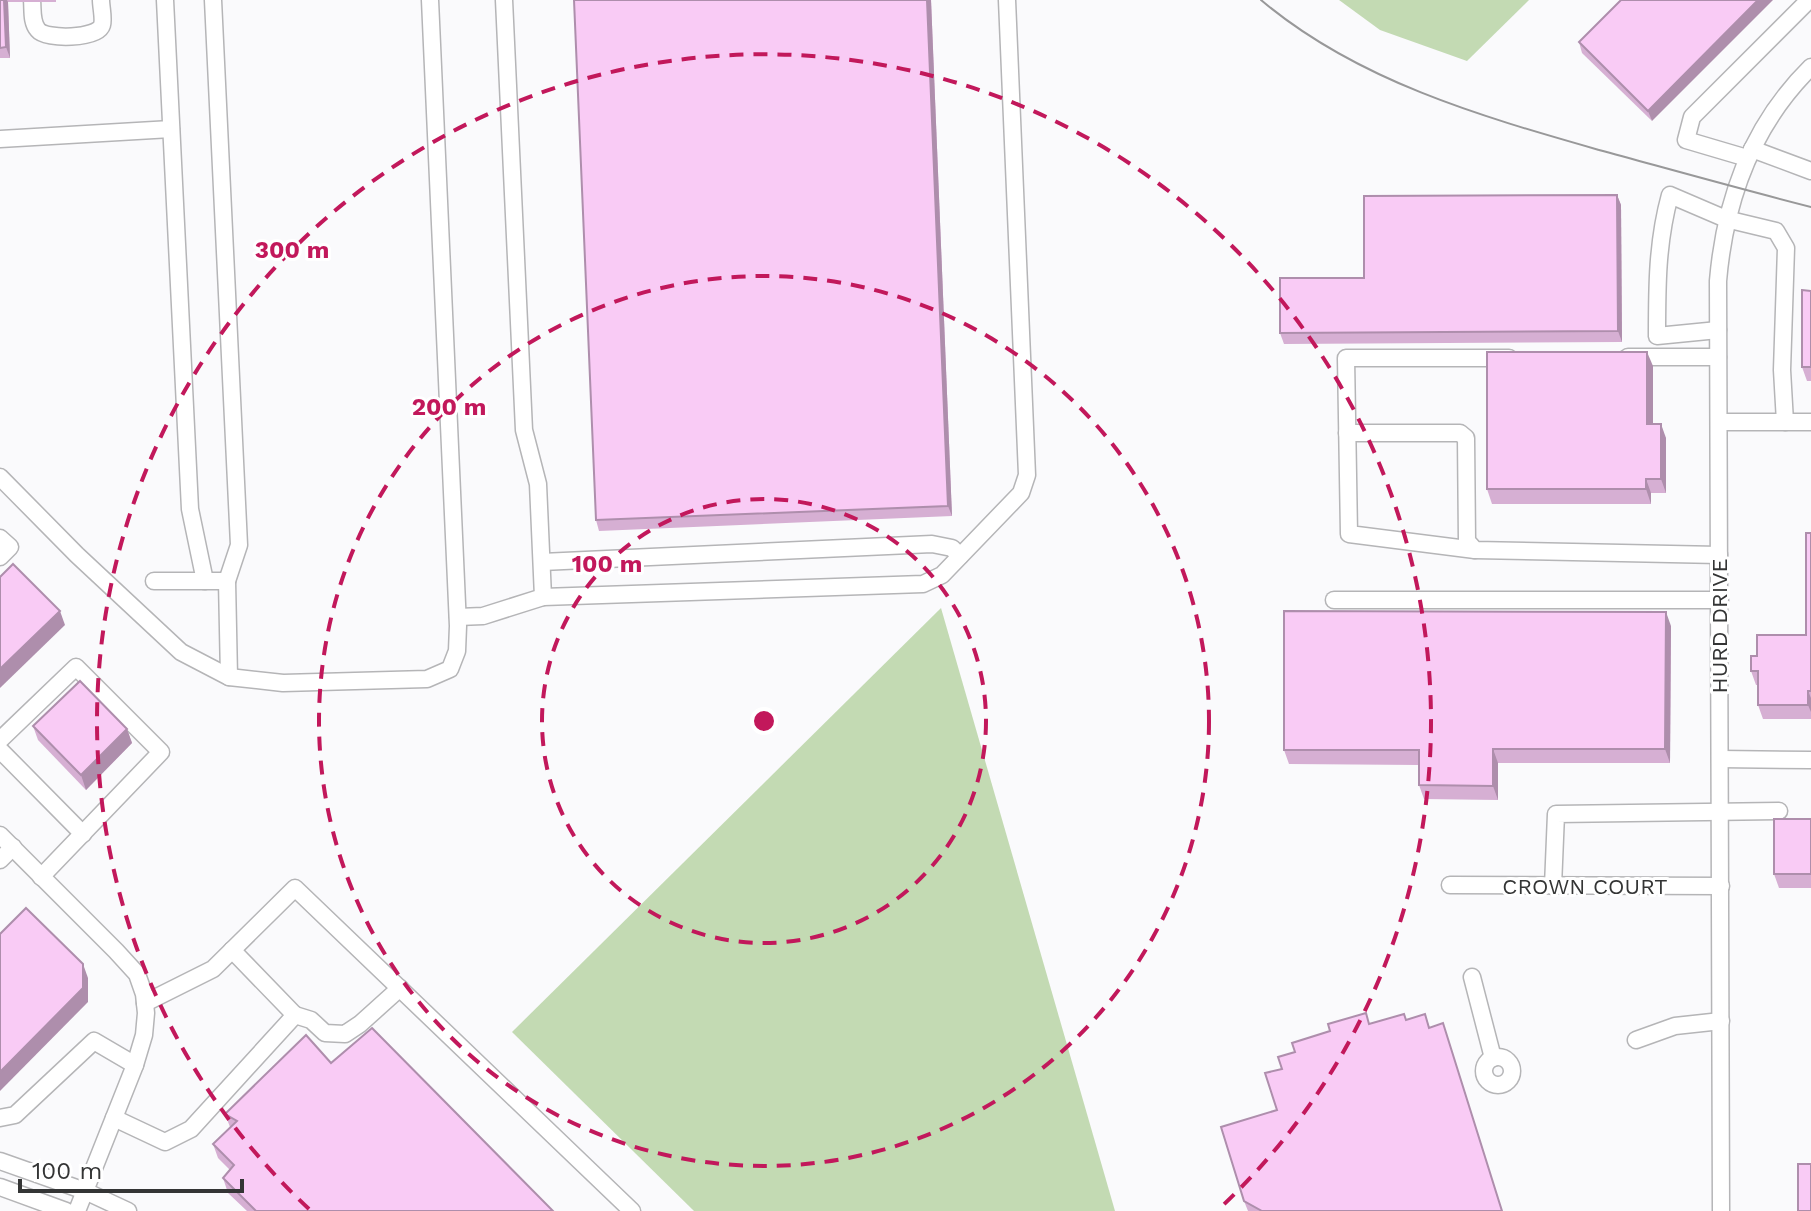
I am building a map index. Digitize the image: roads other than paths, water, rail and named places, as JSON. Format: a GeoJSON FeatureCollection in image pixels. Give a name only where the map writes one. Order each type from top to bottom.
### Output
{"type":"FeatureCollection","features":[{"type":"Feature","properties":{"kind":"street"},"geometry":{"type":"LineString","coordinates":[[32,0],[33,24],[39,32],[44,36],[64,36],[94,34],[99,30],[102,25],[101,0]]}},
{"type":"Feature","properties":{"kind":"street"},"geometry":{"type":"LineString","coordinates":[[165,0],[190,509],[205,581]]}},
{"type":"Feature","properties":{"kind":"street"},"geometry":{"type":"LineString","coordinates":[[213,0],[239,545],[227,581],[229,677]]}},
{"type":"Feature","properties":{"kind":"street"},"geometry":{"type":"LineString","coordinates":[[0,477],[77,555],[181,652],[229,677],[283,683],[427,679],[450,669],[457,651],[458,617],[430,0]]}},
{"type":"Feature","properties":{"kind":"street"},"geometry":{"type":"LineString","coordinates":[[504,0],[524,430],[538,484],[543,597]]}},
{"type":"Feature","properties":{"kind":"street"},"geometry":{"type":"LineString","coordinates":[[458,617],[483,616],[543,597],[923,584],[942,575],[1021,493],[1027,475],[1007,0]]}},
{"type":"Feature","properties":{"kind":"street"},"geometry":{"type":"LineString","coordinates":[[1807,9],[1692,117],[1686,140],[1749,153],[1811,171]]}},
{"type":"Feature","properties":{"kind":"street","name":"HURD DRIVE"},"geometry":{"type":"LineString","coordinates":[[1721,1211],[1718,281],[1726,219],[1749,153],[1781,98],[1805,84],[1811,67]]}},
{"type":"Feature","properties":{"kind":"street"},"geometry":{"type":"LineString","coordinates":[[0,139],[171,129]]}},
{"type":"Feature","properties":{"kind":"street"},"geometry":{"type":"LineString","coordinates":[[1718,330],[1657,336],[1658,257],[1670,195],[1726,219],[1776,231],[1786,248],[1782,370],[1785,422]]}},
{"type":"Feature","properties":{"kind":"street"},"geometry":{"type":"LineString","coordinates":[[1610,357],[1718,357]]}},
{"type":"Feature","properties":{"kind":"street"},"geometry":{"type":"LineString","coordinates":[[1532,358],[1346,358],[1349,534],[1475,550],[1719,555]]}},
{"type":"Feature","properties":{"kind":"street"},"geometry":{"type":"LineString","coordinates":[[1719,422],[1811,422]]}},
{"type":"Feature","properties":{"kind":"street"},"geometry":{"type":"LineString","coordinates":[[1347,433],[1460,433],[1466,438],[1467,541],[1475,550]]}},
{"type":"Feature","properties":{"kind":"street"},"geometry":{"type":"LineString","coordinates":[[0,538],[10,547],[0,557]]}},
{"type":"Feature","properties":{"kind":"street"},"geometry":{"type":"LineString","coordinates":[[542,562],[932,544],[952,548],[960,556]]}},
{"type":"Feature","properties":{"kind":"street"},"geometry":{"type":"LineString","coordinates":[[154,581],[227,581]]}},
{"type":"Feature","properties":{"kind":"street"},"geometry":{"type":"LineString","coordinates":[[1334,600],[1720,600]]}},
{"type":"Feature","properties":{"kind":"street"},"geometry":{"type":"LineString","coordinates":[[0,740],[76,667],[159,748],[159,756],[41,877]]}},
{"type":"Feature","properties":{"kind":"street"},"geometry":{"type":"LineString","coordinates":[[0,750],[83,834]]}},
{"type":"Feature","properties":{"kind":"street"},"geometry":{"type":"LineString","coordinates":[[1720,759],[1811,760]]}},
{"type":"Feature","properties":{"kind":"street"},"geometry":{"type":"LineString","coordinates":[[1553,886],[1556,814],[1779,811]]}},
{"type":"Feature","properties":{"kind":"street"},"geometry":{"type":"LineString","coordinates":[[0,835],[137,974],[145,1003],[144,1035],[135,1065],[77,1211]]}},
{"type":"Feature","properties":{"kind":"street"},"geometry":{"type":"LineString","coordinates":[[0,860],[13,847]]}},
{"type":"Feature","properties":{"kind":"street","name":"CROWN COURT"},"geometry":{"type":"LineString","coordinates":[[1450,885],[1721,886]]}},
{"type":"Feature","properties":{"kind":"street"},"geometry":{"type":"LineString","coordinates":[[145,1003],[213,969],[295,888],[632,1211]]}},
{"type":"Feature","properties":{"kind":"street"},"geometry":{"type":"LineString","coordinates":[[232,950],[295,1015],[311,1020],[325,1033],[345,1034],[400,988]]}},
{"type":"Feature","properties":{"kind":"street"},"geometry":{"type":"LineString","coordinates":[[1472,977],[1493,1058]]}},
{"type":"Feature","properties":{"kind":"street"},"geometry":{"type":"LineString","coordinates":[[114,1118],[165,1142],[191,1129],[295,1015]]}},
{"type":"Feature","properties":{"kind":"street"},"geometry":{"type":"LineString","coordinates":[[1636,1040],[1675,1026],[1721,1021]]}},
{"type":"Feature","properties":{"kind":"street"},"geometry":{"type":"LineString","coordinates":[[1,1122],[15,1115],[94,1041],[135,1065]]}},
{"type":"Feature","properties":{"kind":"street"},"geometry":{"type":"LineString","coordinates":[[0,1161],[85,1191],[128,1211]]}},
{"type":"Feature","properties":{"kind":"street"},"geometry":{"type":"LineString","coordinates":[[0,1187],[66,1211]]}},
{"type":"Feature","properties":{"kind":"tram line"},"geometry":{"type":"LineString","coordinates":[[1261,0],[1338,53],[1421,93],[1509,124],[1811,207]]}}]}
